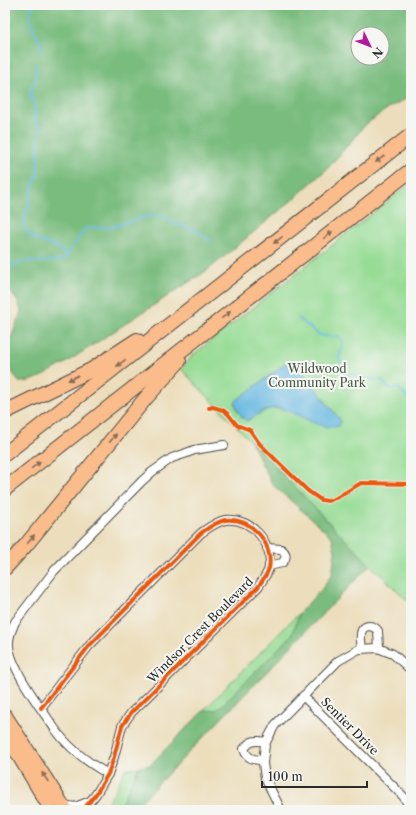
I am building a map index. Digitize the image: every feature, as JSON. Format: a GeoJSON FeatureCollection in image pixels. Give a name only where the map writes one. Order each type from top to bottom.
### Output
{"type":"FeatureCollection","features":[{"type":"Feature","properties":{"kind":"highway"},"geometry":{"type":"LineString","coordinates":[[5,454],[411,135]]}},
{"type":"Feature","properties":{"kind":"highway"},"geometry":{"type":"LineString","coordinates":[[5,489],[411,170]]}},
{"type":"Feature","properties":{"kind":"highway"},"geometry":{"type":"LineString","coordinates":[[5,412],[91,370],[162,324],[179,317]]}},
{"type":"Feature","properties":{"kind":"highway"},"geometry":{"type":"LineString","coordinates":[[5,568],[26,545],[145,399],[210,328]]}},
{"type":"Feature","properties":{"kind":"main road"},"geometry":{"type":"LineString","coordinates":[[5,715],[60,808]]}},
{"type":"Feature","properties":{"kind":"main road"},"geometry":{"type":"LineString","coordinates":[[5,734],[60,808]]}},
{"type":"Feature","properties":{"kind":"street"},"geometry":{"type":"LineString","coordinates":[[108,774],[90,764],[72,750],[60,736],[11,659],[7,637],[15,622],[48,578],[142,482],[172,458],[194,450],[224,445]]}},
{"type":"Feature","properties":{"kind":"street"},"geometry":{"type":"LineString","coordinates":[[41,708],[89,646],[201,533],[209,527],[225,520],[239,521],[246,524],[260,535],[267,548],[269,566],[282,564],[286,556],[285,553],[281,549],[267,548]]}},
{"type":"Feature","properties":{"kind":"street","name":"Windsor Crest Boulevard"},"geometry":{"type":"LineString","coordinates":[[83,810],[96,794],[108,774],[122,726],[131,713],[258,587],[269,566]]}},
{"type":"Feature","properties":{"kind":"street"},"geometry":{"type":"LineString","coordinates":[[362,649],[361,633],[364,628],[370,626],[376,628],[378,631],[379,648]]}},
{"type":"Feature","properties":{"kind":"street"},"geometry":{"type":"LineString","coordinates":[[281,810],[265,778],[263,760],[266,742],[276,725],[340,659],[362,649],[379,648],[393,654],[411,670]]}},
{"type":"Feature","properties":{"kind":"street","name":"Sentier Drive"},"geometry":{"type":"LineString","coordinates":[[303,696],[403,796],[411,809]]}},
{"type":"Feature","properties":{"kind":"street"},"geometry":{"type":"LineString","coordinates":[[263,760],[249,758],[245,754],[244,749],[252,741],[266,742]]}},
{"type":"Feature","properties":{"kind":"street"},"geometry":{"type":"LineString","coordinates":[[60,808],[75,807],[88,802]]}},
{"type":"Feature","properties":{"kind":"green space"},"geometry":{"type":"Polygon","coordinates":[[[5,5],[411,5],[411,96],[387,109],[366,124],[328,168],[290,202],[209,269],[64,364],[42,376],[25,382],[19,382],[5,361],[5,344],[12,336],[21,311],[18,302],[9,290],[10,280],[5,276],[5,5]]]}},
{"type":"Feature","properties":{"kind":"green space","name":"Wildwood Community Park"},"geometry":{"type":"Polygon","coordinates":[[[411,183],[411,604],[370,565],[181,369],[194,354],[411,183]]]}},
{"type":"Feature","properties":{"kind":"green space"},"geometry":{"type":"Polygon","coordinates":[[[252,443],[370,565],[133,810],[118,810],[139,767],[150,765],[203,711],[217,710],[292,635],[300,612],[322,589],[332,574],[335,552],[332,537],[272,484],[252,443]]]}},
{"type":"Feature","properties":{"kind":"green space"},"geometry":{"type":"Polygon","coordinates":[[[300,612],[292,635],[217,710],[203,711],[300,612]]]}},
{"type":"Feature","properties":{"kind":"green space"},"geometry":{"type":"Polygon","coordinates":[[[139,767],[118,810],[91,810],[100,801],[105,806],[115,791],[125,769],[139,767]]]}},
{"type":"Feature","properties":{"kind":"water"},"geometry":{"type":"Polygon","coordinates":[[[292,363],[298,366],[341,421],[339,426],[322,426],[295,414],[278,409],[267,410],[247,421],[241,416],[235,403],[238,399],[285,364],[292,363]]]}},
{"type":"Feature","properties":{"kind":"waterway"},"geometry":{"type":"LineString","coordinates":[[30,5],[33,7],[30,13],[30,19],[41,47],[40,53]]}},
{"type":"Feature","properties":{"kind":"waterway"},"geometry":{"type":"LineString","coordinates":[[37,64],[35,77],[36,81],[31,88],[31,99],[35,103],[35,121],[41,128],[38,144],[38,177],[34,182],[32,189],[24,220],[24,227],[31,237],[58,248],[67,255]]}},
{"type":"Feature","properties":{"kind":"waterway"},"geometry":{"type":"LineString","coordinates":[[5,269],[25,261],[39,262],[63,260],[86,228],[111,227],[144,217],[160,216],[168,219],[174,224],[195,229],[211,241]]}},
{"type":"Feature","properties":{"kind":"waterway"},"geometry":{"type":"LineString","coordinates":[[298,318],[318,334],[339,337],[343,341],[339,359],[346,372],[365,379],[381,380],[389,388],[399,388],[411,402]]}},
{"type":"Feature","properties":{"kind":"cycle path"},"geometry":{"type":"LineString","coordinates":[[209,408],[213,407],[223,410],[237,425],[250,430],[259,443],[277,461],[308,491],[321,500],[328,501],[336,498],[361,483],[411,484]]}},
{"type":"Feature","properties":{"kind":"cycle path"},"geometry":{"type":"LineString","coordinates":[[41,708],[89,646],[201,533],[209,527],[222,521],[235,520],[252,527],[259,534],[268,550],[270,559],[269,568],[264,578],[258,587],[131,713],[122,726],[108,774],[96,794],[83,810]]}}]}
